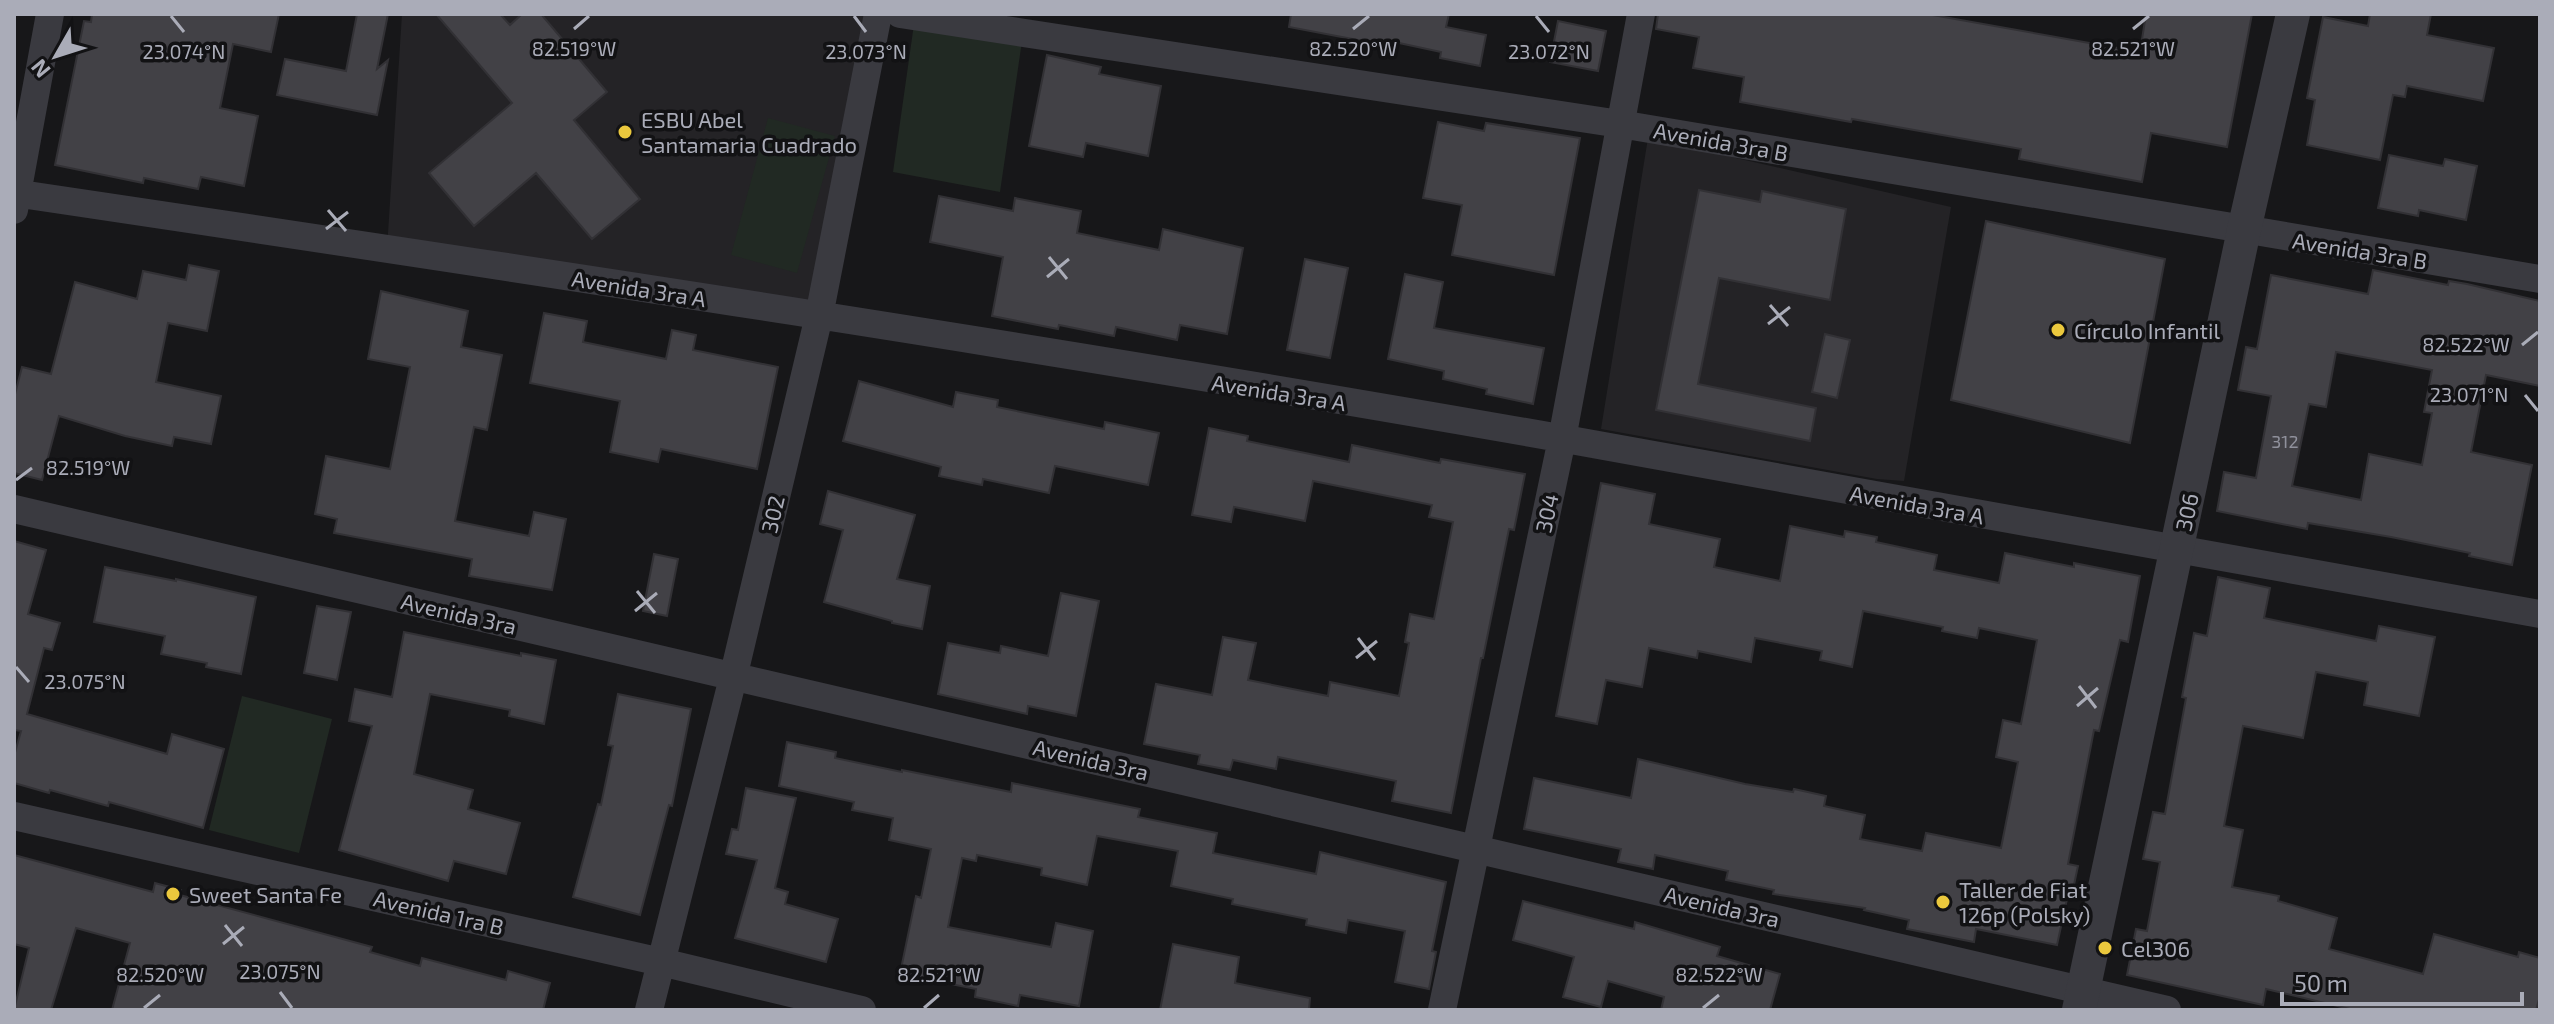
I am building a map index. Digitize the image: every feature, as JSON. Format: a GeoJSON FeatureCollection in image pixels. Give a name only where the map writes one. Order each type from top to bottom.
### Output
{"type":"FeatureCollection","features":[{"type":"Feature","properties":{"kind":"street"},"geometry":{"type":"LineString","coordinates":[[15,199],[50,14]]}},
{"type":"Feature","properties":{"kind":"street","name":"302"},"geometry":{"type":"LineString","coordinates":[[649,1010],[733,678],[819,316],[878,14]]}},
{"type":"Feature","properties":{"kind":"street","name":"Avenida 3ra B"},"geometry":{"type":"LineString","coordinates":[[900,14],[1620,124],[2540,279]]}},
{"type":"Feature","properties":{"kind":"street","name":"304"},"geometry":{"type":"LineString","coordinates":[[1442,1010],[1562,439],[1641,14]]}},
{"type":"Feature","properties":{"kind":"street","name":"306"},"geometry":{"type":"LineString","coordinates":[[2081,1001],[2244,230],[2293,14]]}},
{"type":"Feature","properties":{"kind":"street","name":"Avenida 3ra A"},"geometry":{"type":"LineString","coordinates":[[15,199],[819,316],[1562,439],[2178,552],[2540,614]]}},
{"type":"Feature","properties":{"kind":"street","name":"Avenida 3ra"},"geometry":{"type":"LineString","coordinates":[[14,509],[733,678],[1474,847],[2081,1001],[2167,1010]]}},
{"type":"Feature","properties":{"kind":"street","name":"Avenida 1ra B"},"geometry":{"type":"LineString","coordinates":[[14,816],[862,1010]]}},
{"type":"Feature","properties":{"kind":"shaded area","name":"ESBU Abel Santamaria Cuadrado"},"geometry":{"type":"Polygon","coordinates":[[[402,14],[878,14],[819,316],[387,249],[402,14]]]}},
{"type":"Feature","properties":{"kind":"shaded area"},"geometry":{"type":"Polygon","coordinates":[[[914,24],[1022,41],[1000,192],[893,172],[914,24]]]}},
{"type":"Feature","properties":{"kind":"shaded area"},"geometry":{"type":"Polygon","coordinates":[[[768,118],[835,136],[797,273],[731,255],[768,118]]]}},
{"type":"Feature","properties":{"kind":"shaded area"},"geometry":{"type":"Polygon","coordinates":[[[1648,138],[1951,207],[1904,481],[1877,479],[1601,429],[1648,138]]]}},
{"type":"Feature","properties":{"kind":"shaded area"},"geometry":{"type":"Polygon","coordinates":[[[242,696],[332,719],[299,853],[209,830],[242,696]]]}},
{"type":"Feature","properties":{"kind":"building"},"geometry":{"type":"Polygon","coordinates":[[[92,14],[279,14],[271,52],[233,44],[220,108],[258,116],[244,186],[201,177],[198,189],[144,178],[143,183],[55,165],[84,21],[91,22],[92,14]]]}},
{"type":"Feature","properties":{"kind":"building"},"geometry":{"type":"Polygon","coordinates":[[[357,14],[388,14],[377,69],[388,60],[377,115],[277,95],[285,59],[346,71],[357,14]]]}},
{"type":"Feature","properties":{"kind":"building"},"geometry":{"type":"Polygon","coordinates":[[[436,14],[500,14],[510,25],[522,14],[541,14],[607,92],[574,120],[640,199],[592,239],[536,173],[474,226],[429,173],[512,103],[436,14]]]}},
{"type":"Feature","properties":{"kind":"building"},"geometry":{"type":"Polygon","coordinates":[[[1291,14],[1449,14],[1446,27],[1486,35],[1480,66],[1440,58],[1441,52],[1385,40],[1384,45],[1289,27],[1291,14]]]}},
{"type":"Feature","properties":{"kind":"building"},"geometry":{"type":"Polygon","coordinates":[[[1658,14],[1927,14],[2140,52],[2146,14],[2252,14],[2227,147],[2151,133],[2142,182],[2019,159],[2021,149],[1740,102],[1744,77],[1693,68],[1699,37],[1656,29],[1658,14]]]}},
{"type":"Feature","properties":{"kind":"building"},"geometry":{"type":"Polygon","coordinates":[[[2370,14],[2431,14],[2427,35],[2494,48],[2483,101],[2407,86],[2405,97],[2393,95],[2380,160],[2307,145],[2315,100],[2307,98],[2323,17],[2368,26],[2370,14]]]}},
{"type":"Feature","properties":{"kind":"building"},"geometry":{"type":"Polygon","coordinates":[[[1558,21],[1606,31],[1598,71],[1550,62],[1558,21]]]}},
{"type":"Feature","properties":{"kind":"building"},"geometry":{"type":"Polygon","coordinates":[[[1047,55],[1101,67],[1099,74],[1161,86],[1148,156],[1086,143],[1083,157],[1029,146],[1047,55]]]}},
{"type":"Feature","properties":{"kind":"building"},"geometry":{"type":"Polygon","coordinates":[[[1438,122],[1484,131],[1486,123],[1580,138],[1554,275],[1452,255],[1462,205],[1423,198],[1438,122]]]}},
{"type":"Feature","properties":{"kind":"building"},"geometry":{"type":"Polygon","coordinates":[[[2389,155],[2443,166],[2445,159],[2477,166],[2466,220],[2419,210],[2418,216],[2378,208],[2389,155]]]}},
{"type":"Feature","properties":{"kind":"building"},"geometry":{"type":"Polygon","coordinates":[[[1699,190],[1760,202],[1762,191],[1846,209],[1830,300],[1719,278],[1698,384],[1816,408],[1810,441],[1656,410],[1699,190]]]}},
{"type":"Feature","properties":{"kind":"building"},"geometry":{"type":"Polygon","coordinates":[[[939,196],[1013,211],[1015,198],[1081,211],[1077,233],[1159,250],[1163,229],[1243,248],[1227,334],[1180,325],[1177,340],[1116,327],[1114,336],[992,316],[1003,257],[930,242],[939,196]]]}},
{"type":"Feature","properties":{"kind":"building","name":"Círculo Infantil"},"geometry":{"type":"Polygon","coordinates":[[[1986,221],[2165,259],[2130,443],[1951,400],[1986,221]]]}},
{"type":"Feature","properties":{"kind":"building"},"geometry":{"type":"Polygon","coordinates":[[[1305,259],[1348,268],[1330,358],[1287,350],[1305,259]]]}},
{"type":"Feature","properties":{"kind":"building"},"geometry":{"type":"Polygon","coordinates":[[[189,265],[219,271],[207,331],[168,323],[156,382],[221,396],[211,444],[174,437],[172,446],[59,416],[42,480],[14,473],[14,398],[22,367],[51,374],[75,282],[137,299],[143,271],[186,280],[189,265]]]}},
{"type":"Feature","properties":{"kind":"building"},"geometry":{"type":"Polygon","coordinates":[[[2373,270],[2448,285],[2449,281],[2467,284],[2540,301],[2540,386],[2486,375],[2471,452],[2532,465],[2512,565],[2391,537],[2308,523],[2307,529],[2217,511],[2224,472],[2256,478],[2271,396],[2238,390],[2246,347],[2257,349],[2271,275],[2368,294],[2373,270]],[[2336,352],[2326,407],[2309,404],[2292,486],[2361,500],[2369,454],[2422,465],[2432,413],[2424,412],[2432,370],[2336,352]]]}},
{"type":"Feature","properties":{"kind":"building"},"geometry":{"type":"Polygon","coordinates":[[[1405,274],[1443,282],[1434,328],[1544,348],[1533,404],[1486,394],[1487,389],[1443,379],[1444,371],[1388,359],[1405,274]]]}},
{"type":"Feature","properties":{"kind":"building"},"geometry":{"type":"Polygon","coordinates":[[[381,291],[468,311],[461,347],[502,355],[487,430],[474,427],[455,521],[529,536],[534,512],[566,519],[552,590],[469,576],[472,559],[334,533],[337,519],[315,514],[326,456],[390,469],[410,367],[368,359],[381,291]]]}},
{"type":"Feature","properties":{"kind":"building"},"geometry":{"type":"Polygon","coordinates":[[[544,313],[587,321],[583,342],[666,359],[672,330],[696,335],[693,350],[778,367],[757,469],[661,449],[658,462],[610,452],[620,401],[530,383],[544,313]]]}},
{"type":"Feature","properties":{"kind":"building"},"geometry":{"type":"Polygon","coordinates":[[[1825,334],[1850,340],[1837,398],[1812,392],[1825,334]]]}},
{"type":"Feature","properties":{"kind":"building"},"geometry":{"type":"Polygon","coordinates":[[[859,381],[953,407],[956,392],[998,400],[997,407],[1104,429],[1105,422],[1159,433],[1148,485],[1055,466],[1049,493],[983,479],[982,485],[939,476],[941,467],[843,441],[859,381]]]}},
{"type":"Feature","properties":{"kind":"building"},"geometry":{"type":"Polygon","coordinates":[[[1209,428],[1248,436],[1247,441],[1349,462],[1352,445],[1440,463],[1441,459],[1525,474],[1514,530],[1509,529],[1451,813],[1392,801],[1396,781],[1278,757],[1276,769],[1233,760],[1230,770],[1198,764],[1200,755],[1144,744],[1156,684],[1212,695],[1223,637],[1256,643],[1248,680],[1328,696],[1330,682],[1399,696],[1409,643],[1405,642],[1410,614],[1434,619],[1453,522],[1429,517],[1432,505],[1313,481],[1305,521],[1234,507],[1231,522],[1192,515],[1209,428]]]}},
{"type":"Feature","properties":{"kind":"building"},"geometry":{"type":"Polygon","coordinates":[[[1601,483],[1655,494],[1649,524],[1720,539],[1714,567],[1780,581],[1790,526],[1844,537],[1845,531],[1877,537],[1876,542],[1937,555],[1934,570],[1999,583],[2005,553],[2140,576],[2128,642],[2120,640],[2099,731],[2094,730],[2068,864],[2078,866],[2057,945],[1976,929],[1974,942],[1907,929],[1909,920],[1865,908],[1773,894],[1774,890],[1726,880],[1728,871],[1655,855],[1653,869],[1618,862],[1621,849],[1524,829],[1534,778],[1631,798],[1638,759],[1745,784],[1826,796],[1824,806],[1865,815],[1860,839],[1922,851],[1926,833],[2001,848],[2018,762],[1996,757],[2003,720],[2021,724],[2037,640],[1979,628],[1977,638],[1942,631],[1943,627],[1863,611],[1852,667],[1820,660],[1822,651],[1755,638],[1751,662],[1698,651],[1697,658],[1649,648],[1642,687],[1606,680],[1597,724],[1556,716],[1601,483]]]}},
{"type":"Feature","properties":{"kind":"building"},"geometry":{"type":"Polygon","coordinates":[[[828,491],[915,515],[897,579],[930,586],[922,629],[824,602],[843,530],[820,524],[828,491]]]}},
{"type":"Feature","properties":{"kind":"building"},"geometry":{"type":"Polygon","coordinates":[[[14,541],[46,550],[28,614],[60,623],[52,650],[44,648],[27,714],[167,754],[172,734],[224,749],[203,828],[109,802],[108,806],[14,783],[14,756],[21,731],[14,730],[14,541]]]}},
{"type":"Feature","properties":{"kind":"building"},"geometry":{"type":"Polygon","coordinates":[[[654,554],[678,559],[667,616],[643,611],[654,554]]]}},
{"type":"Feature","properties":{"kind":"building"},"geometry":{"type":"Polygon","coordinates":[[[105,567],[256,597],[241,674],[206,667],[207,663],[161,654],[165,636],[94,622],[105,567]]]}},
{"type":"Feature","properties":{"kind":"building"},"geometry":{"type":"Polygon","coordinates":[[[2218,577],[2270,588],[2264,618],[2376,641],[2379,626],[2435,637],[2419,716],[2364,705],[2368,682],[2316,672],[2303,738],[2243,726],[2224,826],[2243,830],[2232,887],[2279,896],[2278,901],[2337,918],[2329,949],[2423,974],[2434,934],[2518,957],[2519,952],[2540,958],[2540,996],[2536,1010],[2354,1010],[2266,989],[2263,1005],[2127,975],[2136,929],[2147,931],[2160,862],[2143,859],[2153,812],[2165,814],[2194,633],[2207,636],[2218,577]]]}},
{"type":"Feature","properties":{"kind":"building"},"geometry":{"type":"Polygon","coordinates":[[[1061,593],[1099,601],[1076,716],[1028,706],[1027,714],[938,694],[948,643],[1000,653],[1001,646],[1048,656],[1061,593]]]}},
{"type":"Feature","properties":{"kind":"building"},"geometry":{"type":"Polygon","coordinates":[[[317,606],[351,612],[337,680],[304,673],[317,606]]]}},
{"type":"Feature","properties":{"kind":"building"},"geometry":{"type":"Polygon","coordinates":[[[404,632],[521,656],[521,653],[556,660],[544,724],[509,716],[510,710],[430,694],[414,774],[473,790],[468,809],[520,823],[506,874],[454,861],[448,881],[339,850],[372,726],[349,721],[355,689],[392,697],[404,632]]]}},
{"type":"Feature","properties":{"kind":"building"},"geometry":{"type":"Polygon","coordinates":[[[618,694],[691,709],[672,806],[669,805],[640,915],[573,897],[598,804],[601,805],[613,746],[608,745],[618,694]]]}},
{"type":"Feature","properties":{"kind":"building"},"geometry":{"type":"Polygon","coordinates":[[[787,742],[836,752],[835,758],[902,772],[1011,792],[1012,783],[1140,809],[1138,817],[1217,833],[1213,853],[1316,874],[1320,852],[1446,882],[1432,951],[1436,952],[1429,989],[1395,982],[1405,931],[1348,920],[1346,933],[1306,925],[1307,919],[1232,904],[1233,899],[1171,886],[1178,851],[1097,836],[1087,885],[1041,875],[1042,868],[977,855],[976,861],[962,858],[948,927],[1051,947],[1056,923],[1093,931],[1079,1006],[1020,995],[1018,1006],[975,997],[976,989],[900,974],[916,896],[921,898],[931,849],[889,840],[893,818],[852,810],[854,802],[779,786],[787,742]]]}},
{"type":"Feature","properties":{"kind":"building"},"geometry":{"type":"Polygon","coordinates":[[[746,788],[796,798],[775,888],[788,892],[785,904],[838,919],[826,962],[735,938],[757,860],[726,854],[732,829],[738,830],[746,788]]]}},
{"type":"Feature","properties":{"kind":"building"},"geometry":{"type":"Polygon","coordinates":[[[14,855],[153,892],[155,883],[181,890],[180,895],[372,947],[370,952],[420,966],[422,958],[506,980],[508,971],[550,983],[543,1010],[112,1010],[130,943],[76,928],[51,1010],[14,1010],[29,948],[14,944],[14,855]]]}},
{"type":"Feature","properties":{"kind":"building"},"geometry":{"type":"Polygon","coordinates":[[[1523,901],[1634,929],[1635,922],[1720,947],[1717,956],[1780,974],[1770,1010],[1661,1010],[1664,997],[1608,981],[1601,1007],[1563,997],[1574,957],[1513,940],[1523,901]]]}},
{"type":"Feature","properties":{"kind":"building"},"geometry":{"type":"Polygon","coordinates":[[[1173,944],[1239,957],[1235,983],[1310,998],[1309,1010],[1160,1010],[1173,944]]]}},
{"type":"Feature","properties":{"kind":"place","name":"ESBU Abel Santamaria Cuadrado"},"geometry":{"type":"Point","coordinates":[625,132]}},
{"type":"Feature","properties":{"kind":"place","name":"Círculo Infantil"},"geometry":{"type":"Point","coordinates":[2058,330]}},
{"type":"Feature","properties":{"kind":"place","name":"Sweet Santa Fe"},"geometry":{"type":"Point","coordinates":[173,894]}},
{"type":"Feature","properties":{"kind":"place","name":"Taller de Fiat 126p (Polsky)"},"geometry":{"type":"Point","coordinates":[1943,902]}},
{"type":"Feature","properties":{"kind":"place","name":"Cel306"},"geometry":{"type":"Point","coordinates":[2105,948]}}]}
